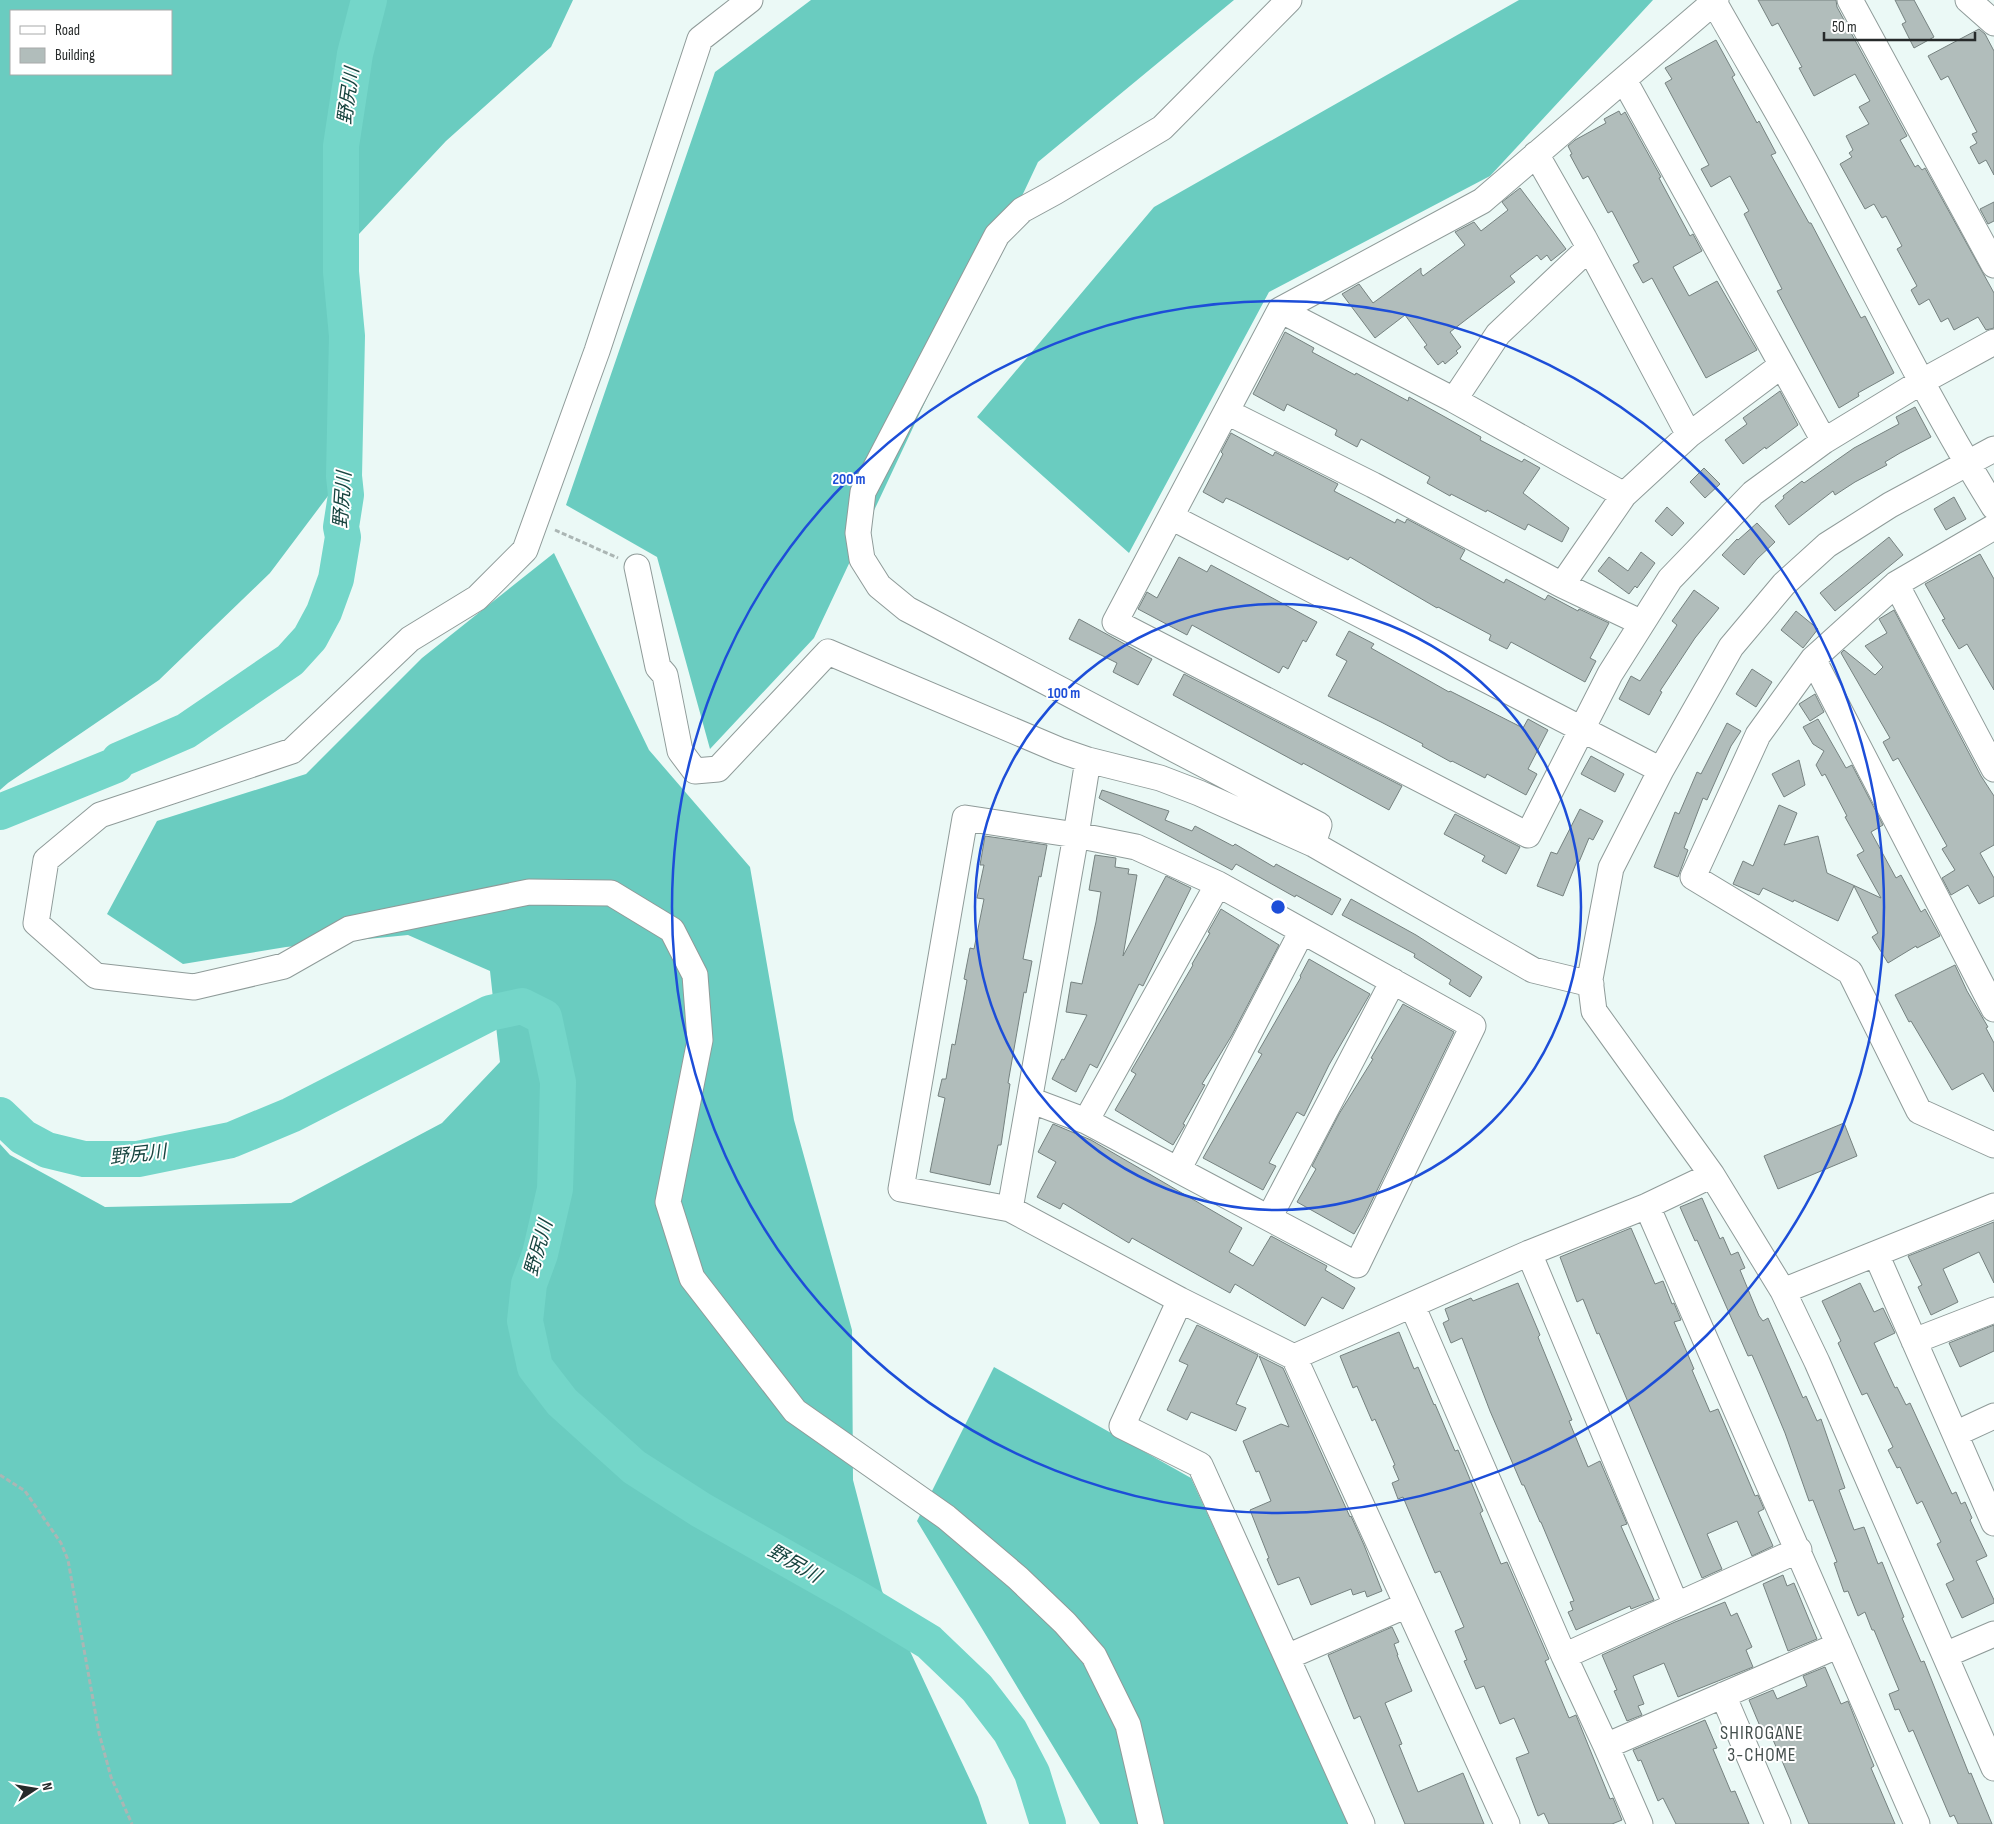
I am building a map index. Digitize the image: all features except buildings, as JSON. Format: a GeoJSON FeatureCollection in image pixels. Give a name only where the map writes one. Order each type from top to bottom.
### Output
{"type":"FeatureCollection","features":[{"type":"Feature","properties":{"kind":"street"},"geometry":{"type":"LineString","coordinates":[[750,0],[700,39],[597,351],[524,550],[477,598],[410,639],[292,751],[100,815],[46,860],[36,922],[96,976],[194,987],[284,966],[349,929],[529,892],[611,893],[672,930],[695,975],[700,1040],[668,1202],[692,1278],[795,1411],[946,1517],[1018,1578],[1065,1623],[1094,1656],[1128,1725],[1151,1824]]}},
{"type":"Feature","properties":{"kind":"street"},"geometry":{"type":"LineString","coordinates":[[1289,0],[1162,128],[1022,210],[997,235],[863,492],[858,533],[862,559],[879,586],[907,609],[1319,825],[1313,844]]}},
{"type":"Feature","properties":{"kind":"street"},"geometry":{"type":"LineString","coordinates":[[1850,0],[1994,265]]}},
{"type":"Feature","properties":{"kind":"street"},"geometry":{"type":"LineString","coordinates":[[1968,0],[1994,23]]}},
{"type":"Feature","properties":{"kind":"street"},"geometry":{"type":"LineString","coordinates":[[1994,342],[1921,382],[1824,441],[1753,493],[1670,579],[1610,674],[1528,835],[1115,622],[1280,310],[1482,201],[1715,1],[1821,190],[1921,382],[1966,463],[1994,507]]}},
{"type":"Feature","properties":{"kind":"street"},"geometry":{"type":"LineString","coordinates":[[1624,80],[1824,441]]}},
{"type":"Feature","properties":{"kind":"street"},"geometry":{"type":"LineString","coordinates":[[1536,154],[1589,248],[1689,435]]}},
{"type":"Feature","properties":{"kind":"street"},"geometry":{"type":"LineString","coordinates":[[1454,400],[1498,334],[1589,248]]}},
{"type":"Feature","properties":{"kind":"street"},"geometry":{"type":"LineString","coordinates":[[1280,310],[1454,400],[1624,496]]}},
{"type":"Feature","properties":{"kind":"street"},"geometry":{"type":"LineString","coordinates":[[1562,585],[1624,496],[1689,435],[1782,365]]}},
{"type":"Feature","properties":{"kind":"street"},"geometry":{"type":"LineString","coordinates":[[1227,412],[1373,485],[1562,585],[1642,622]]}},
{"type":"Feature","properties":{"kind":"street"},"geometry":{"type":"LineString","coordinates":[[1994,448],[1890,505],[1827,546],[1784,584],[1731,647],[1661,770],[1610,868],[1590,979],[1594,1011],[1712,1175],[1783,1291],[1817,1362],[1994,1768]]}},
{"type":"Feature","properties":{"kind":"street"},"geometry":{"type":"LineString","coordinates":[[1171,517],[1661,770]]}},
{"type":"Feature","properties":{"kind":"street"},"geometry":{"type":"LineString","coordinates":[[1994,527],[1896,584],[1813,659],[1758,735],[1693,877],[1850,972],[1919,1111],[1994,1145]]}},
{"type":"Feature","properties":{"kind":"street"},"geometry":{"type":"LineString","coordinates":[[637,567],[658,667],[665,675],[680,751],[695,771],[718,769],[828,652],[1059,750],[1088,760],[1160,778],[1199,793],[1313,844],[1533,970],[1591,984]]}},
{"type":"Feature","properties":{"kind":"street"},"geometry":{"type":"LineString","coordinates":[[1896,584],[1994,769]]}},
{"type":"Feature","properties":{"kind":"street"},"geometry":{"type":"LineString","coordinates":[[1813,659],[1994,1009]]}},
{"type":"Feature","properties":{"kind":"street"},"geometry":{"type":"LineString","coordinates":[[1010,1209],[1088,760]]}},
{"type":"Feature","properties":{"kind":"street"},"geometry":{"type":"LineString","coordinates":[[1030,1100],[1086,1121],[1357,1265],[1473,1026],[1218,884],[1136,848],[1076,835],[965,818],[901,1189],[1010,1209],[1180,1300],[1294,1357],[1506,1824]]}},
{"type":"Feature","properties":{"kind":"street"},"geometry":{"type":"LineString","coordinates":[[1086,1121],[1218,884]]}},
{"type":"Feature","properties":{"kind":"street"},"geometry":{"type":"LineString","coordinates":[[1178,1170],[1302,930]]}},
{"type":"Feature","properties":{"kind":"street"},"geometry":{"type":"LineString","coordinates":[[1270,1218],[1393,981]]}},
{"type":"Feature","properties":{"kind":"street"},"geometry":{"type":"LineString","coordinates":[[1294,1357],[1529,1253],[1647,1206],[1712,1175]]}},
{"type":"Feature","properties":{"kind":"street"},"geometry":{"type":"LineString","coordinates":[[1647,1206],[1799,1550],[1917,1824]]}},
{"type":"Feature","properties":{"kind":"street"},"geometry":{"type":"LineString","coordinates":[[1783,1291],[1994,1206]]}},
{"type":"Feature","properties":{"kind":"street"},"geometry":{"type":"LineString","coordinates":[[1529,1253],[1676,1605]]}},
{"type":"Feature","properties":{"kind":"street"},"geometry":{"type":"LineString","coordinates":[[1876,1254],[1994,1524]]}},
{"type":"Feature","properties":{"kind":"street"},"geometry":{"type":"LineString","coordinates":[[1180,1300],[1122,1426],[1200,1465],[1362,1824]]}},
{"type":"Feature","properties":{"kind":"street"},"geometry":{"type":"LineString","coordinates":[[1412,1305],[1564,1656],[1640,1824]]}},
{"type":"Feature","properties":{"kind":"street"},"geometry":{"type":"LineString","coordinates":[[1914,1341],[1994,1310]]}},
{"type":"Feature","properties":{"kind":"street"},"geometry":{"type":"LineString","coordinates":[[1955,1434],[1994,1416]]}},
{"type":"Feature","properties":{"kind":"street"},"geometry":{"type":"LineString","coordinates":[[1564,1656],[1799,1550]]}},
{"type":"Feature","properties":{"kind":"street"},"geometry":{"type":"LineString","coordinates":[[1287,1657],[1407,1605]]}},
{"type":"Feature","properties":{"kind":"street"},"geometry":{"type":"LineString","coordinates":[[1944,1655],[1994,1634]]}},
{"type":"Feature","properties":{"kind":"street"},"geometry":{"type":"LineString","coordinates":[[1606,1746],[1839,1645]]}},
{"type":"Feature","properties":{"kind":"street"},"geometry":{"type":"LineString","coordinates":[[1723,1695],[1778,1824]]}},
{"type":"Feature","properties":{"kind":"path"},"geometry":{"type":"LineString","coordinates":[[535,521],[637,567]]}},
{"type":"Feature","properties":{"kind":"path"},"geometry":{"type":"LineString","coordinates":[[0,1475],[25,1491],[61,1544],[68,1560],[99,1733],[111,1777],[132,1824]]}},
{"type":"Feature","properties":{"kind":"shaded area"},"geometry":{"type":"Polygon","coordinates":[[[0,0],[573,0],[551,47],[446,141],[359,234],[335,310],[346,472],[270,573],[159,680],[0,790],[0,0]]]}},
{"type":"Feature","properties":{"kind":"shaded area"},"geometry":{"type":"Polygon","coordinates":[[[811,0],[1234,0],[1038,162],[814,638],[710,749],[657,557],[566,505],[715,72],[811,0]]]}},
{"type":"Feature","properties":{"kind":"shaded area"},"geometry":{"type":"Polygon","coordinates":[[[1519,0],[1653,0],[1490,176],[1269,292],[1129,553],[977,417],[1154,207],[1519,0]]]}},
{"type":"Feature","properties":{"kind":"shaded area"},"geometry":{"type":"Polygon","coordinates":[[[554,553],[649,750],[750,867],[794,1120],[852,1330],[853,1480],[882,1591],[978,1797],[987,1824],[0,1824],[0,1144],[10,1155],[105,1207],[291,1203],[442,1123],[500,1062],[490,971],[408,935],[286,947],[183,964],[107,914],[157,821],[306,774],[422,658],[554,553]]]}},
{"type":"Feature","properties":{"kind":"shaded area"},"geometry":{"type":"Polygon","coordinates":[[[994,1367],[1191,1478],[1350,1824],[1100,1824],[917,1521],[994,1367]]]}},
{"type":"Feature","properties":{"kind":"waterway","name":"野尻川"},"geometry":{"type":"LineString","coordinates":[[0,812],[116,765],[119,760],[186,731],[290,660],[310,638],[324,612],[336,579],[343,537],[341,527],[346,495],[344,476],[347,336],[341,272],[341,146],[355,54],[369,0]]}},
{"type":"Feature","properties":{"kind":"waterway","name":"野尻川"},"geometry":{"type":"LineString","coordinates":[[0,1115],[23,1137],[47,1150],[84,1159],[138,1159],[231,1140],[291,1115],[490,1013],[522,1006],[544,1017],[558,1082],[555,1189],[540,1254],[529,1284],[525,1321],[535,1367],[562,1402],[634,1467],[701,1510],[853,1596],[929,1642],[977,1688],[1010,1731],[1032,1773],[1048,1824]]}},
{"type":"Feature","properties":{"kind":"district","name":"SHIROGANE 3-CHOME"},"geometry":{"type":"Point","coordinates":[1762,1744]}}]}
